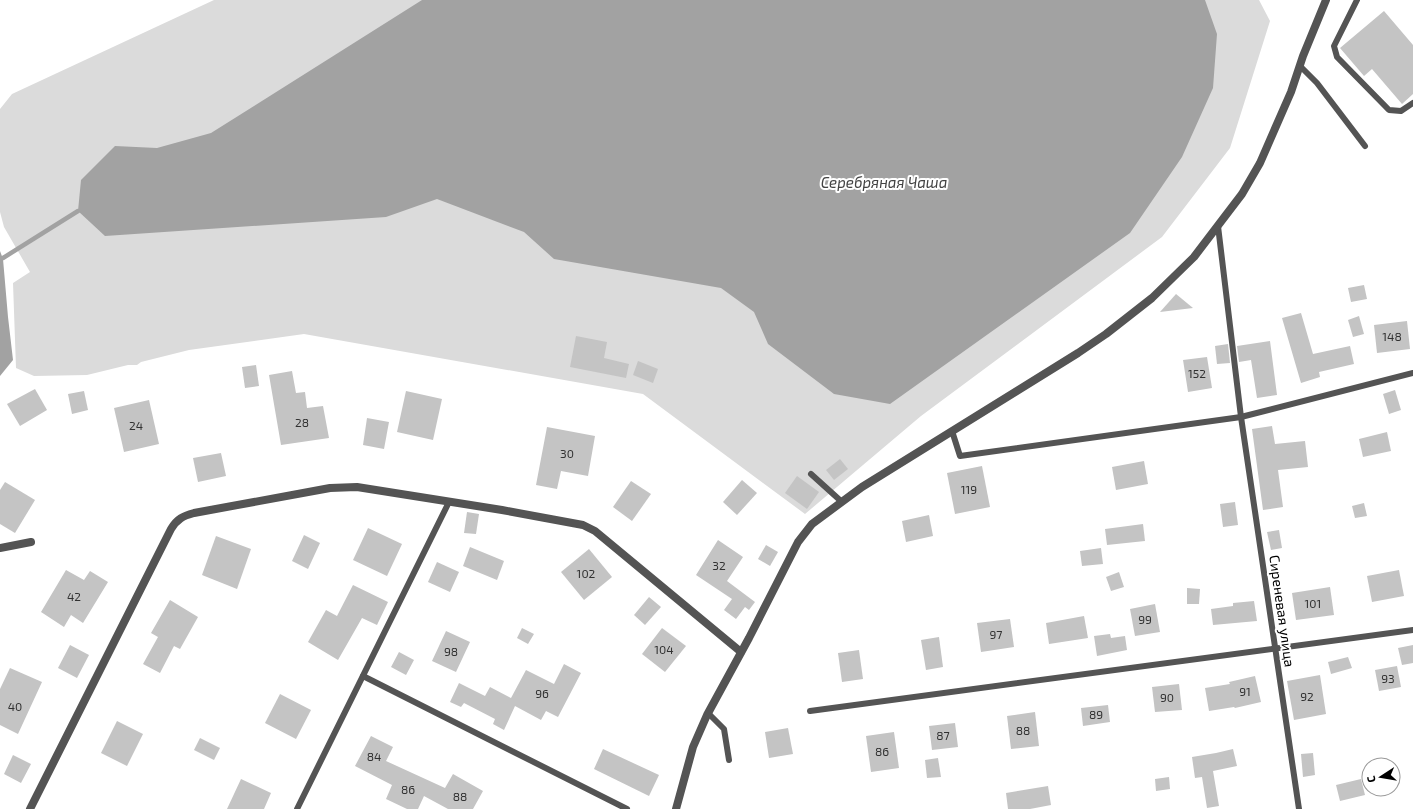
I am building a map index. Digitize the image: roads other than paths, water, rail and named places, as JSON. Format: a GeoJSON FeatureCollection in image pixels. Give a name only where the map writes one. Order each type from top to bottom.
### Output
{"type":"FeatureCollection","features":[{"type":"Feature","properties":{"kind":"street"},"geometry":{"type":"LineString","coordinates":[[676,809],[693,747],[708,713],[798,542],[812,524],[862,488],[1078,353],[1112,330],[1152,298],[1194,257],[1242,194],[1260,163],[1291,92],[1326,0]]}},
{"type":"Feature","properties":{"kind":"street"},"geometry":{"type":"LineString","coordinates":[[30,809],[176,521],[184,516],[194,513],[342,487],[357,487],[583,525],[595,531],[741,652]]}},
{"type":"Feature","properties":{"kind":"street"},"geometry":{"type":"LineString","coordinates":[[0,548],[30,542]]}},
{"type":"Feature","properties":{"kind":"lane"},"geometry":{"type":"LineString","coordinates":[[1357,0],[1334,46],[1337,57],[1389,110],[1401,111],[1413,103]]}},
{"type":"Feature","properties":{"kind":"lane"},"geometry":{"type":"LineString","coordinates":[[1300,66],[1317,83],[1365,146]]}},
{"type":"Feature","properties":{"kind":"lane","name":"Сиреневая улица"},"geometry":{"type":"LineString","coordinates":[[1218,226],[1241,417],[1299,809]]}},
{"type":"Feature","properties":{"kind":"lane"},"geometry":{"type":"LineString","coordinates":[[952,431],[960,456],[1241,417],[1413,373]]}},
{"type":"Feature","properties":{"kind":"lane"},"geometry":{"type":"LineString","coordinates":[[811,474],[842,502]]}},
{"type":"Feature","properties":{"kind":"lane"},"geometry":{"type":"LineString","coordinates":[[297,809],[449,502]]}},
{"type":"Feature","properties":{"kind":"lane"},"geometry":{"type":"LineString","coordinates":[[810,711],[1413,630]]}},
{"type":"Feature","properties":{"kind":"lane"},"geometry":{"type":"LineString","coordinates":[[363,676],[627,809]]}},
{"type":"Feature","properties":{"kind":"lane"},"geometry":{"type":"LineString","coordinates":[[708,713],[724,729],[729,760]]}},
{"type":"Feature","properties":{"kind":"water","name":"Серебряная Чаша"},"geometry":{"type":"Polygon","coordinates":[[[422,0],[1205,0],[1217,34],[1213,88],[1182,157],[1130,233],[890,404],[834,394],[768,344],[754,312],[721,288],[554,259],[524,232],[437,199],[386,217],[105,236],[78,211],[81,180],[115,146],[157,148],[211,133],[422,0]]]}},
{"type":"Feature","properties":{"kind":"water"},"geometry":{"type":"Polygon","coordinates":[[[0,251],[3,259],[13,360],[0,376],[0,251]]]}},
{"type":"Feature","properties":{"kind":"waterway"},"geometry":{"type":"LineString","coordinates":[[3,258],[78,211]]}}]}
